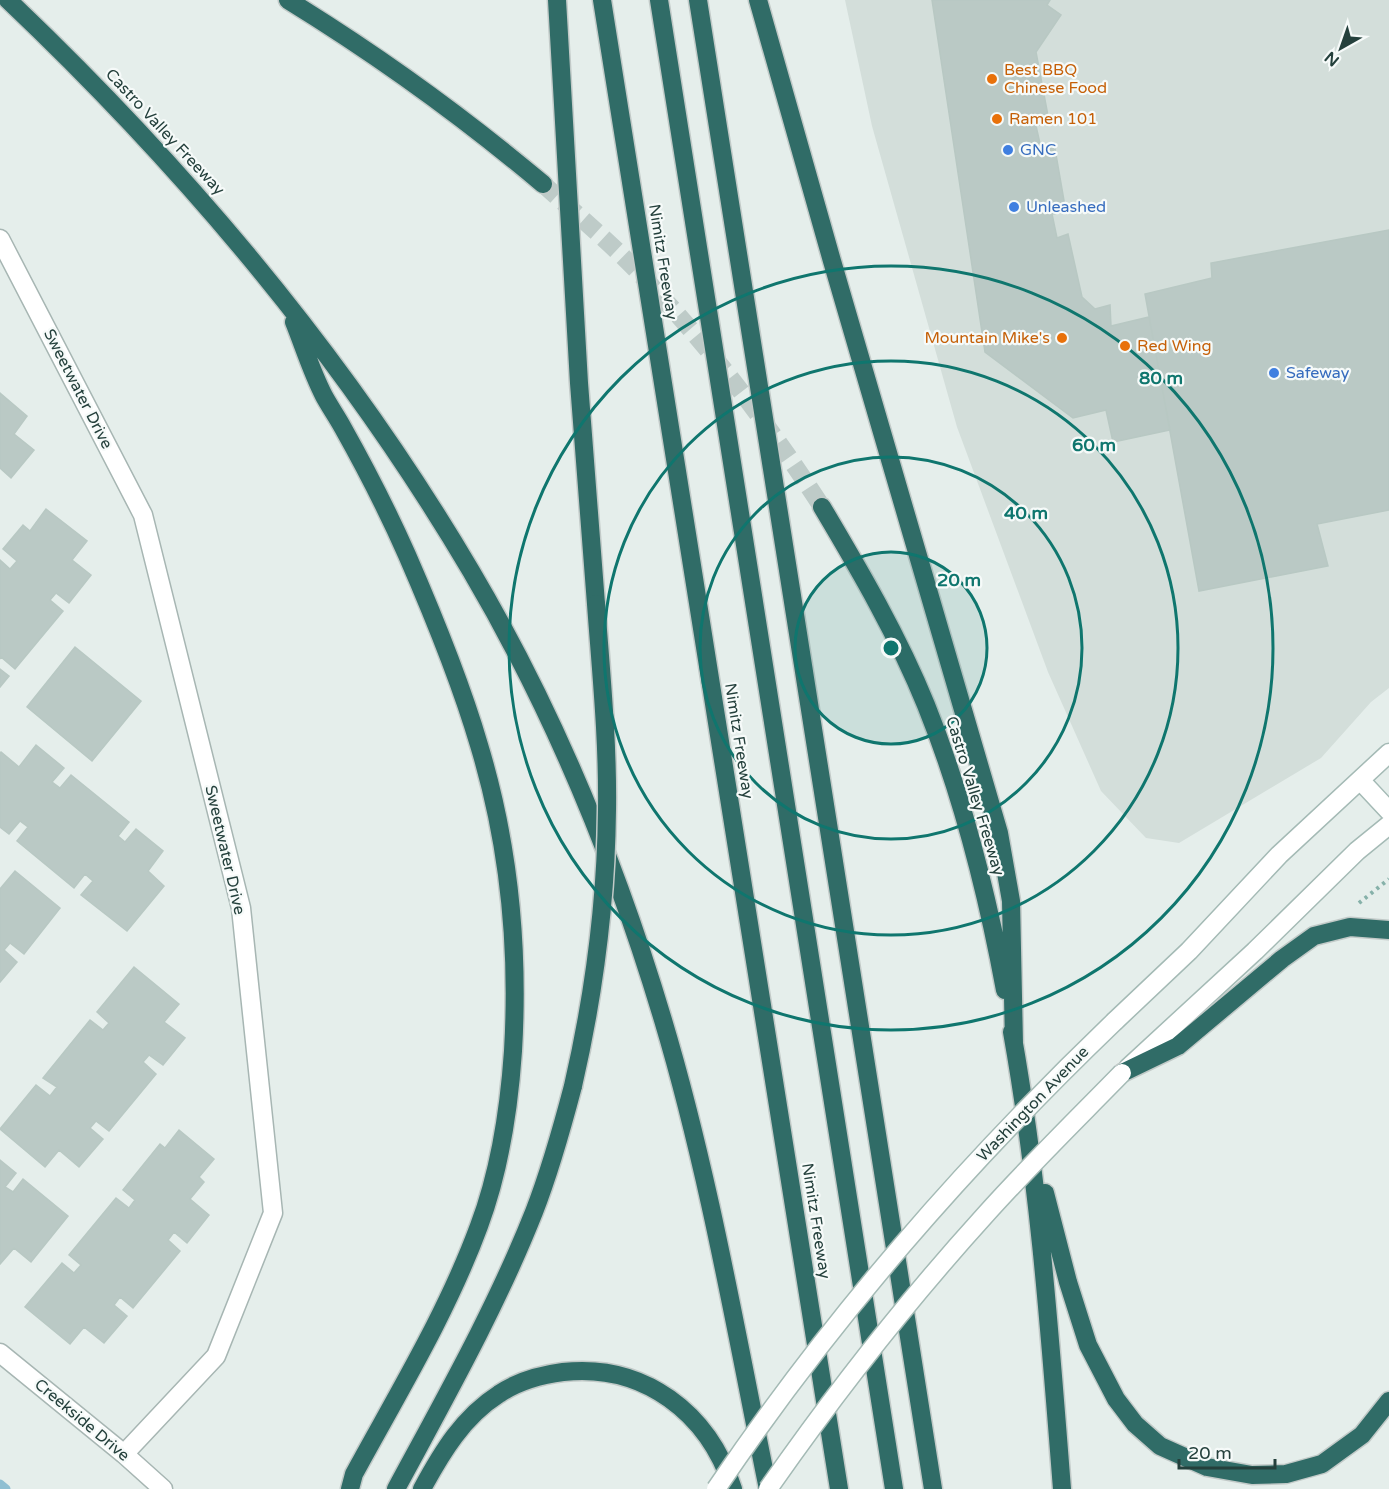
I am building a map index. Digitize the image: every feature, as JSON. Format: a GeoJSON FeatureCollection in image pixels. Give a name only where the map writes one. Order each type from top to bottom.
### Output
{"type":"FeatureCollection","features":[{"type":"Feature","properties":{"kind":"highway","name":"Castro Valley Freeway"},"geometry":{"type":"LineString","coordinates":[[8,0],[141,132],[187,182],[284,298]]}},
{"type":"Feature","properties":{"kind":"highway"},"geometry":{"type":"LineString","coordinates":[[288,0],[395,69],[451,110],[543,184]]}},
{"type":"Feature","properties":{"kind":"highway"},"geometry":{"type":"LineString","coordinates":[[396,1489],[477,1338],[518,1252],[547,1176],[573,1086],[596,970],[606,856],[606,767],[557,0]]}},
{"type":"Feature","properties":{"kind":"highway","name":"Nimitz Freeway"},"geometry":{"type":"LineString","coordinates":[[602,0],[838,1489]]}},
{"type":"Feature","properties":{"kind":"highway"},"geometry":{"type":"LineString","coordinates":[[659,0],[894,1489]]}},
{"type":"Feature","properties":{"kind":"highway"},"geometry":{"type":"LineString","coordinates":[[698,0],[933,1489]]}},
{"type":"Feature","properties":{"kind":"highway"},"geometry":{"type":"LineString","coordinates":[[758,0],[828,250],[999,833],[1011,901],[1014,1044]]}},
{"type":"Feature","properties":{"kind":"highway"},"geometry":{"type":"LineString","coordinates":[[284,298],[323,395],[370,478],[405,551],[458,680],[480,746],[496,813],[508,883],[514,951],[514,1020],[510,1089],[503,1136],[480,1225],[453,1289],[354,1474],[350,1489]]}},
{"type":"Feature","properties":{"kind":"highway"},"geometry":{"type":"LineString","coordinates":[[284,298],[360,400],[399,457],[473,575],[538,697],[597,830],[642,954],[685,1098],[714,1222],[768,1489]]}},
{"type":"Feature","properties":{"kind":"highway","name":"Castro Valley Freeway"},"geometry":{"type":"LineString","coordinates":[[822,507],[898,642],[926,705],[951,772],[972,839],[989,907],[1026,1118]]}},
{"type":"Feature","properties":{"kind":"highway"},"geometry":{"type":"LineString","coordinates":[[1122,1074],[1178,1046],[1282,959],[1314,936],[1350,927],[1389,930]]}},
{"type":"Feature","properties":{"kind":"highway"},"geometry":{"type":"LineString","coordinates":[[1026,1118],[1068,1282],[1088,1345],[1116,1399],[1135,1424],[1160,1446],[1207,1467],[1252,1475],[1286,1474],[1322,1464],[1362,1435],[1389,1401]]}},
{"type":"Feature","properties":{"kind":"highway"},"geometry":{"type":"LineString","coordinates":[[1026,1118],[1043,1256],[1062,1489]]}},
{"type":"Feature","properties":{"kind":"highway"},"geometry":{"type":"LineString","coordinates":[[422,1489],[457,1431],[488,1402],[528,1379],[557,1373],[586,1371],[600,1371],[627,1378],[654,1388],[677,1404],[698,1424],[715,1448],[733,1489]]}},
{"type":"Feature","properties":{"kind":"main road","name":"Sweetwater Drive"},"geometry":{"type":"LineString","coordinates":[[0,239],[143,515],[241,908],[273,1213],[216,1356],[124,1454]]}},
{"type":"Feature","properties":{"kind":"main road","name":"Washington Avenue"},"geometry":{"type":"LineString","coordinates":[[716,1489],[808,1360],[890,1257],[1023,1112],[1189,951],[1279,855],[1389,753]]}},
{"type":"Feature","properties":{"kind":"main road"},"geometry":{"type":"LineString","coordinates":[[1360,780],[1389,811]]}},
{"type":"Feature","properties":{"kind":"main road"},"geometry":{"type":"LineString","coordinates":[[768,1489],[851,1376],[943,1263],[1035,1161],[1122,1074],[1255,951],[1357,851],[1389,825]]}},
{"type":"Feature","properties":{"kind":"main road","name":"Creekside Drive"},"geometry":{"type":"LineString","coordinates":[[0,1353],[124,1454],[163,1489]]}},
{"type":"Feature","properties":{"kind":"path"},"geometry":{"type":"LineString","coordinates":[[1356,906],[1389,879]]}},
{"type":"Feature","properties":{"kind":"shaded area"},"geometry":{"type":"Polygon","coordinates":[[[845,0],[1389,0],[1389,688],[1371,702],[1321,758],[1179,843],[1146,838],[1101,791],[1048,672],[957,427],[872,126],[845,0]]]}},
{"type":"Feature","properties":{"kind":"building"},"geometry":{"type":"Polygon","coordinates":[[[932,0],[1050,0],[1047,5],[1061,15],[1036,52],[1049,121],[1036,126],[1041,148],[1054,143],[1066,212],[1052,214],[1057,238],[1068,234],[1082,297],[1095,309],[1110,305],[1111,326],[1149,317],[1170,430],[1113,442],[1106,410],[1073,418],[985,352],[932,0]]]}},
{"type":"Feature","properties":{"kind":"building","name":"Safeway"},"geometry":{"type":"Polygon","coordinates":[[[1389,230],[1389,510],[1317,524],[1328,566],[1199,591],[1145,294],[1212,278],[1211,263],[1389,230]]]}},
{"type":"Feature","properties":{"kind":"building"},"geometry":{"type":"Polygon","coordinates":[[[0,393],[27,416],[14,434],[34,450],[11,478],[0,468],[0,393]]]}},
{"type":"Feature","properties":{"kind":"building"},"geometry":{"type":"Polygon","coordinates":[[[46,509],[87,541],[72,560],[91,575],[69,603],[56,593],[50,600],[63,611],[15,669],[1,657],[0,659],[0,560],[10,569],[17,561],[3,549],[23,525],[30,531],[46,509]]]}},
{"type":"Feature","properties":{"kind":"building"},"geometry":{"type":"Polygon","coordinates":[[[75,647],[141,701],[92,761],[27,707],[75,647]]]}},
{"type":"Feature","properties":{"kind":"building"},"geometry":{"type":"Polygon","coordinates":[[[0,669],[9,676],[0,687],[0,669]]]}},
{"type":"Feature","properties":{"kind":"building"},"geometry":{"type":"Polygon","coordinates":[[[36,745],[64,768],[52,782],[60,788],[71,775],[129,822],[118,836],[125,842],[136,829],[163,851],[148,871],[164,886],[127,931],[81,895],[93,881],[85,874],[74,888],[17,841],[28,827],[20,821],[9,834],[0,827],[0,753],[19,767],[36,745]]]}},
{"type":"Feature","properties":{"kind":"building"},"geometry":{"type":"Polygon","coordinates":[[[15,871],[60,908],[24,954],[10,943],[4,950],[17,962],[0,982],[0,889],[15,871]]]}},
{"type":"Feature","properties":{"kind":"building"},"geometry":{"type":"Polygon","coordinates":[[[134,967],[179,1004],[164,1022],[185,1038],[163,1065],[149,1055],[143,1062],[156,1074],[109,1131],[96,1121],[90,1128],[103,1139],[79,1167],[59,1150],[45,1167],[0,1129],[36,1085],[50,1096],[57,1087],[43,1078],[90,1020],[103,1030],[109,1023],[97,1012],[134,967]]]}},
{"type":"Feature","properties":{"kind":"building"},"geometry":{"type":"Polygon","coordinates":[[[179,1130],[214,1159],[199,1177],[204,1182],[190,1199],[209,1215],[187,1243],[174,1232],[168,1240],[180,1251],[133,1308],[120,1297],[114,1305],[127,1316],[104,1343],[84,1327],[70,1344],[25,1307],[62,1263],[74,1273],[81,1265],[69,1255],[116,1198],[129,1208],[135,1200],[123,1190],[160,1144],[165,1148],[179,1130]]]}},
{"type":"Feature","properties":{"kind":"building"},"geometry":{"type":"Polygon","coordinates":[[[0,1160],[16,1173],[5,1187],[13,1192],[23,1179],[68,1216],[31,1262],[14,1248],[0,1264],[0,1160]]]}},
{"type":"Feature","properties":{"kind":"waterway"},"geometry":{"type":"LineString","coordinates":[[0,1484],[6,1489]]}},
{"type":"Feature","properties":{"kind":"tunnel"},"geometry":{"type":"LineString","coordinates":[[543,184],[607,241],[692,331],[760,417],[822,507]]}},
{"type":"Feature","properties":{"kind":"place","name":"Best BBQ Chinese Food"},"geometry":{"type":"Point","coordinates":[992,79]}},
{"type":"Feature","properties":{"kind":"place","name":"Ramen 101"},"geometry":{"type":"Point","coordinates":[997,119]}},
{"type":"Feature","properties":{"kind":"place","name":"GNC"},"geometry":{"type":"Point","coordinates":[1008,150]}},
{"type":"Feature","properties":{"kind":"place","name":"Unleashed"},"geometry":{"type":"Point","coordinates":[1014,207]}},
{"type":"Feature","properties":{"kind":"place","name":"Mountain Mike's"},"geometry":{"type":"Point","coordinates":[1062,338]}},
{"type":"Feature","properties":{"kind":"place","name":"Red Wing"},"geometry":{"type":"Point","coordinates":[1125,346]}},
{"type":"Feature","properties":{"kind":"place","name":"Safeway"},"geometry":{"type":"Point","coordinates":[1274,373]}}]}
